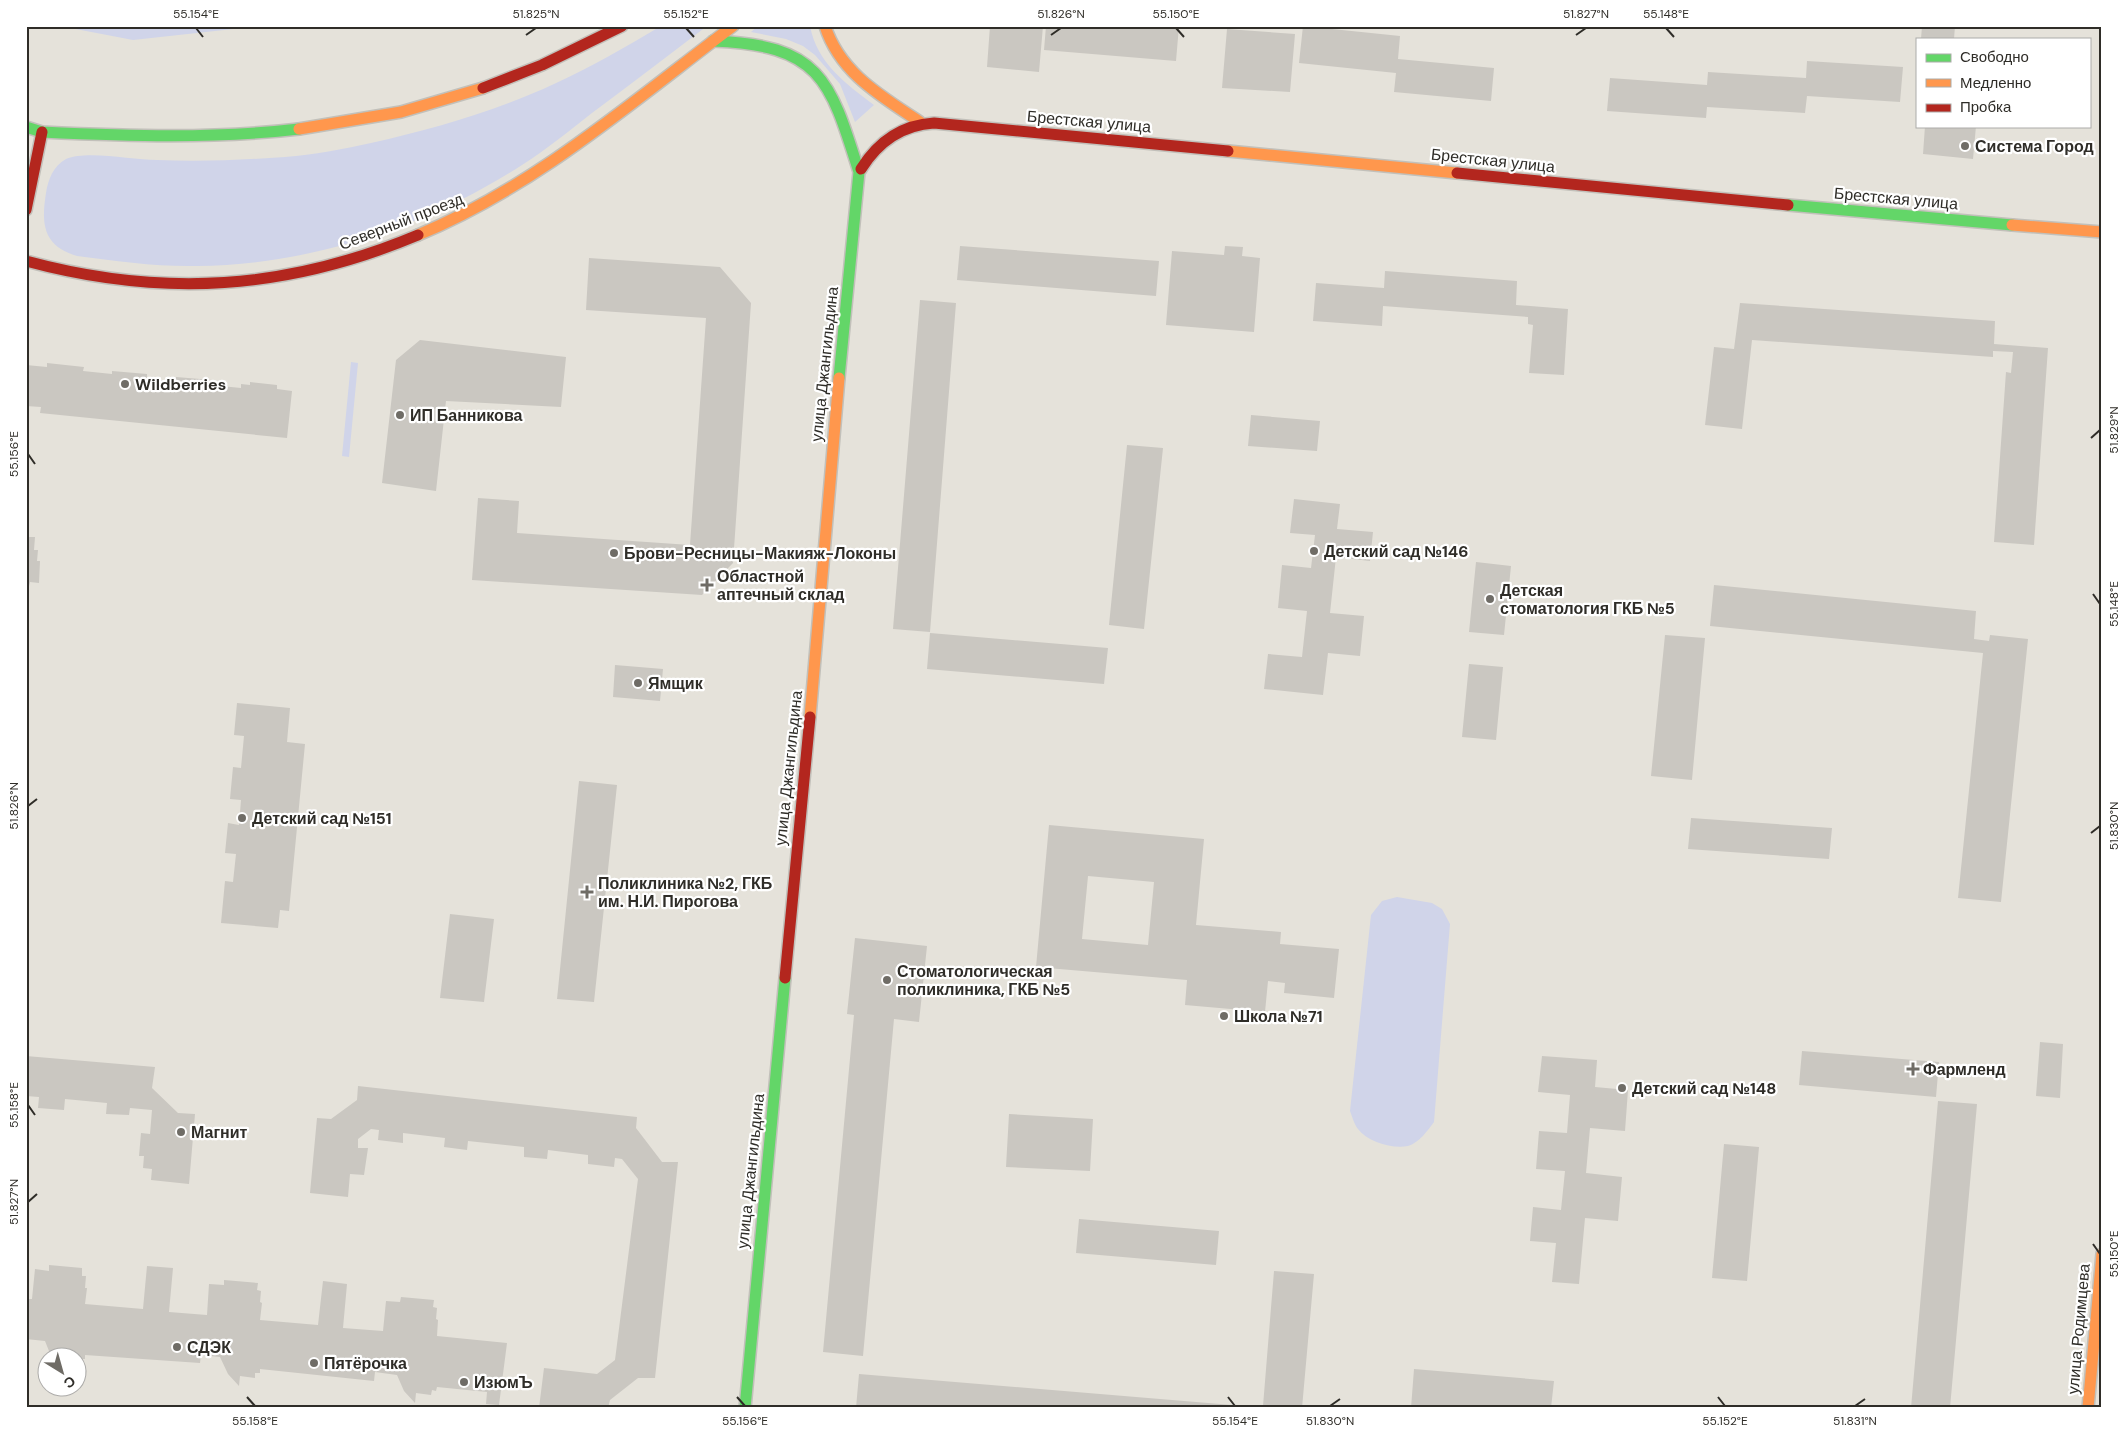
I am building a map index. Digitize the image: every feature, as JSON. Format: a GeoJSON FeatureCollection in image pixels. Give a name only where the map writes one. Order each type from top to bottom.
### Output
{"type":"FeatureCollection","features":[{"type":"Feature","properties":{"kind":"main road"},"geometry":{"type":"LineString","coordinates":[[26,128],[42,132],[201,136],[294,130],[374,118],[433,103],[514,77],[622,26]]}},
{"type":"Feature","properties":{"kind":"main road","name":"Северный проезд"},"geometry":{"type":"LineString","coordinates":[[26,261],[66,273],[123,281],[217,284],[280,276],[351,260],[468,213],[540,171],[610,122],[733,26]]}},
{"type":"Feature","properties":{"kind":"main road"},"geometry":{"type":"LineString","coordinates":[[825,26],[834,53],[850,71],[920,122]]}},
{"type":"Feature","properties":{"kind":"main road"},"geometry":{"type":"LineString","coordinates":[[713,41],[747,42],[782,51],[797,58],[822,77],[841,118],[859,172]]}},
{"type":"Feature","properties":{"kind":"main road","name":"Брестская улица"},"geometry":{"type":"LineString","coordinates":[[884,139],[901,129],[920,122],[1849,211],[2102,232]]}},
{"type":"Feature","properties":{"kind":"main road"},"geometry":{"type":"LineString","coordinates":[[26,210],[42,132]]}},
{"type":"Feature","properties":{"kind":"main road","name":"улица Джангильдина"},"geometry":{"type":"LineString","coordinates":[[744,1408],[808,747],[828,493],[859,172],[870,154],[884,139]]}},
{"type":"Feature","properties":{"kind":"main road","name":"улица Родимцева"},"geometry":{"type":"LineString","coordinates":[[2088,1408],[2102,1254]]}},
{"type":"Feature","properties":{"kind":"shaded area"},"geometry":{"type":"Polygon","coordinates":[[[60,26],[261,26],[133,40],[60,26]]]}},
{"type":"Feature","properties":{"kind":"shaded area"},"geometry":{"type":"Polygon","coordinates":[[[661,26],[707,26],[558,140],[522,165],[486,187],[448,206],[408,224],[367,238],[325,250],[283,258],[240,264],[167,266],[77,256],[57,246],[47,232],[44,215],[48,183],[54,169],[66,159],[75,156],[98,155],[173,161],[253,159],[307,155],[371,143],[418,132],[510,103],[595,64],[661,26]]]}},
{"type":"Feature","properties":{"kind":"shaded area"},"geometry":{"type":"Polygon","coordinates":[[[758,26],[810,26],[819,51],[834,72],[874,105],[855,122],[840,84],[815,55],[803,46],[786,39],[751,32],[758,26]]]}},
{"type":"Feature","properties":{"kind":"shaded area"},"geometry":{"type":"Polygon","coordinates":[[[351,362],[358,363],[349,457],[342,456],[351,362]]]}},
{"type":"Feature","properties":{"kind":"shaded area"},"geometry":{"type":"Polygon","coordinates":[[[1397,897],[1432,903],[1442,909],[1450,924],[1434,1122],[1416,1142],[1402,1147],[1381,1144],[1362,1134],[1354,1122],[1350,1111],[1371,915],[1382,901],[1397,897]]]}},
{"type":"Feature","properties":{"kind":"building"},"geometry":{"type":"Polygon","coordinates":[[[990,26],[1043,26],[1039,72],[987,67],[990,26]]]}},
{"type":"Feature","properties":{"kind":"building"},"geometry":{"type":"Polygon","coordinates":[[[1046,26],[1179,26],[1176,61],[1044,50],[1046,26]]]}},
{"type":"Feature","properties":{"kind":"building"},"geometry":{"type":"Polygon","coordinates":[[[1303,26],[1400,36],[1398,59],[1494,68],[1491,101],[1394,92],[1396,73],[1299,63],[1303,26]]]}},
{"type":"Feature","properties":{"kind":"building"},"geometry":{"type":"Polygon","coordinates":[[[1922,26],[1955,26],[1954,38],[1921,38],[1922,26]]]}},
{"type":"Feature","properties":{"kind":"building"},"geometry":{"type":"Polygon","coordinates":[[[1227,29],[1295,34],[1290,92],[1222,88],[1227,29]]]}},
{"type":"Feature","properties":{"kind":"building"},"geometry":{"type":"Polygon","coordinates":[[[1807,61],[1903,67],[1900,102],[1807,96],[1805,113],[1707,107],[1706,118],[1607,111],[1610,78],[1707,85],[1708,72],[1806,78],[1807,61]]]}},
{"type":"Feature","properties":{"kind":"building"},"geometry":{"type":"Polygon","coordinates":[[[1925,128],[1976,128],[1973,159],[1923,154],[1925,128]]]}},
{"type":"Feature","properties":{"kind":"building"},"geometry":{"type":"Polygon","coordinates":[[[960,246],[1159,261],[1156,296],[957,280],[960,246]]]}},
{"type":"Feature","properties":{"kind":"building"},"geometry":{"type":"Polygon","coordinates":[[[1225,246],[1243,247],[1242,256],[1260,258],[1254,332],[1166,325],[1172,251],[1224,255],[1225,246]]]}},
{"type":"Feature","properties":{"kind":"building"},"geometry":{"type":"Polygon","coordinates":[[[589,258],[720,267],[751,303],[733,563],[702,595],[472,580],[478,498],[519,501],[517,533],[690,545],[706,318],[586,310],[589,258]]]}},
{"type":"Feature","properties":{"kind":"building"},"geometry":{"type":"Polygon","coordinates":[[[1385,271],[1517,281],[1516,305],[1568,309],[1564,375],[1529,373],[1533,325],[1528,324],[1528,317],[1383,306],[1382,326],[1313,321],[1316,283],[1384,288],[1385,271]]]}},
{"type":"Feature","properties":{"kind":"building"},"geometry":{"type":"Polygon","coordinates":[[[920,300],[956,303],[930,632],[893,629],[920,300]]]}},
{"type":"Feature","properties":{"kind":"building"},"geometry":{"type":"Polygon","coordinates":[[[1740,303],[1995,321],[1994,344],[2048,348],[2034,545],[1994,542],[2006,372],[2011,373],[2013,352],[1993,351],[1993,357],[1752,340],[1742,429],[1705,425],[1714,347],[1734,349],[1740,303]]]}},
{"type":"Feature","properties":{"kind":"building"},"geometry":{"type":"Polygon","coordinates":[[[420,340],[566,357],[561,407],[446,401],[436,491],[382,483],[396,360],[420,340]]]}},
{"type":"Feature","properties":{"kind":"building"},"geometry":{"type":"Polygon","coordinates":[[[47,363],[84,367],[83,371],[112,374],[112,371],[147,374],[147,379],[176,381],[176,377],[212,380],[211,385],[241,388],[241,384],[250,385],[250,382],[277,385],[277,389],[292,391],[287,438],[40,413],[41,407],[26,406],[26,365],[47,367],[47,363]]]}},
{"type":"Feature","properties":{"kind":"building"},"geometry":{"type":"Polygon","coordinates":[[[1251,415],[1320,421],[1317,451],[1248,446],[1251,415]]]}},
{"type":"Feature","properties":{"kind":"building"},"geometry":{"type":"Polygon","coordinates":[[[1127,445],[1163,448],[1144,629],[1109,625],[1127,445]]]}},
{"type":"Feature","properties":{"kind":"building"},"geometry":{"type":"Polygon","coordinates":[[[1294,499],[1340,504],[1337,529],[1373,532],[1370,561],[1336,557],[1330,613],[1364,616],[1360,656],[1328,653],[1323,695],[1264,689],[1268,654],[1302,657],[1307,611],[1278,608],[1282,565],[1311,568],[1315,535],[1290,533],[1294,499]]]}},
{"type":"Feature","properties":{"kind":"building"},"geometry":{"type":"Polygon","coordinates":[[[26,537],[35,537],[34,550],[38,550],[37,561],[40,561],[39,583],[30,582],[29,586],[26,586],[26,537]]]}},
{"type":"Feature","properties":{"kind":"building","name":"Детская стоматология ГКБ №5"},"geometry":{"type":"Polygon","coordinates":[[[1476,562],[1511,566],[1504,635],[1469,632],[1476,562]]]}},
{"type":"Feature","properties":{"kind":"building"},"geometry":{"type":"Polygon","coordinates":[[[1714,585],[1976,611],[1974,639],[1989,641],[1990,635],[2028,639],[2001,902],[1958,898],[1983,653],[1710,626],[1714,585]]]}},
{"type":"Feature","properties":{"kind":"building"},"geometry":{"type":"Polygon","coordinates":[[[930,633],[1108,648],[1104,684],[927,669],[930,633]]]}},
{"type":"Feature","properties":{"kind":"building"},"geometry":{"type":"Polygon","coordinates":[[[1665,635],[1705,638],[1692,780],[1651,776],[1665,635]]]}},
{"type":"Feature","properties":{"kind":"building"},"geometry":{"type":"Polygon","coordinates":[[[1469,664],[1503,667],[1496,740],[1462,737],[1469,664]]]}},
{"type":"Feature","properties":{"kind":"building","name":"Ямщик"},"geometry":{"type":"Polygon","coordinates":[[[615,665],[663,669],[660,701],[613,697],[615,665]]]}},
{"type":"Feature","properties":{"kind":"building"},"geometry":{"type":"Polygon","coordinates":[[[237,703],[290,708],[287,742],[305,744],[289,911],[280,910],[278,928],[221,923],[225,881],[233,882],[236,854],[225,853],[228,823],[239,825],[241,800],[230,799],[233,767],[241,768],[244,736],[234,735],[237,703]]]}},
{"type":"Feature","properties":{"kind":"building","name":"Поликлиника №2, ГКБ им. Н.И. Пирогова"},"geometry":{"type":"Polygon","coordinates":[[[579,781],[617,785],[594,1002],[557,999],[579,781]]]}},
{"type":"Feature","properties":{"kind":"building"},"geometry":{"type":"Polygon","coordinates":[[[1691,818],[1832,828],[1829,859],[1688,849],[1691,818]]]}},
{"type":"Feature","properties":{"kind":"building"},"geometry":{"type":"Polygon","coordinates":[[[1049,825],[1204,839],[1196,925],[1281,932],[1280,944],[1339,949],[1334,998],[1284,993],[1285,983],[1268,981],[1265,1012],[1185,1005],[1187,980],[1036,967],[1049,825]],[[1088,876],[1082,939],[1148,945],[1154,882],[1088,876]]]}},
{"type":"Feature","properties":{"kind":"building"},"geometry":{"type":"Polygon","coordinates":[[[450,914],[494,919],[484,1002],[440,998],[450,914]]]}},
{"type":"Feature","properties":{"kind":"building"},"geometry":{"type":"Polygon","coordinates":[[[855,938],[927,946],[919,1022],[894,1019],[863,1356],[823,1352],[854,1015],[847,1014],[855,938]]]}},
{"type":"Feature","properties":{"kind":"building"},"geometry":{"type":"Polygon","coordinates":[[[2040,1042],[2063,1044],[2060,1098],[2036,1096],[2040,1042]]]}},
{"type":"Feature","properties":{"kind":"building"},"geometry":{"type":"Polygon","coordinates":[[[1802,1051],[1939,1062],[1936,1097],[1799,1085],[1802,1051]]]}},
{"type":"Feature","properties":{"kind":"building"},"geometry":{"type":"Polygon","coordinates":[[[26,1056],[155,1067],[152,1088],[178,1113],[195,1114],[189,1184],[151,1180],[152,1169],[143,1168],[144,1156],[139,1156],[141,1133],[150,1134],[152,1110],[130,1108],[129,1115],[106,1114],[107,1103],[65,1099],[64,1110],[38,1108],[39,1097],[26,1096],[26,1056]]]}},
{"type":"Feature","properties":{"kind":"building"},"geometry":{"type":"Polygon","coordinates":[[[1542,1056],[1597,1060],[1595,1087],[1628,1090],[1625,1131],[1590,1128],[1586,1173],[1622,1177],[1618,1221],[1585,1218],[1579,1284],[1552,1282],[1556,1243],[1530,1241],[1533,1207],[1561,1210],[1565,1171],[1536,1169],[1539,1131],[1567,1133],[1570,1095],[1538,1092],[1542,1056]]]}},
{"type":"Feature","properties":{"kind":"building"},"geometry":{"type":"Polygon","coordinates":[[[358,1086],[637,1117],[636,1128],[662,1162],[678,1162],[655,1378],[638,1378],[610,1400],[608,1408],[539,1408],[544,1368],[597,1374],[615,1360],[638,1179],[622,1159],[615,1158],[614,1167],[588,1164],[588,1155],[548,1150],[547,1159],[524,1157],[524,1147],[468,1141],[467,1150],[444,1147],[445,1138],[403,1133],[403,1143],[378,1140],[379,1130],[371,1129],[358,1139],[358,1148],[368,1148],[364,1175],[350,1174],[348,1197],[310,1193],[317,1118],[331,1119],[357,1100],[358,1086]]]}},
{"type":"Feature","properties":{"kind":"building"},"geometry":{"type":"Polygon","coordinates":[[[1938,1101],[1977,1104],[1950,1408],[1911,1408],[1938,1101]]]}},
{"type":"Feature","properties":{"kind":"building"},"geometry":{"type":"Polygon","coordinates":[[[1009,1114],[1093,1119],[1090,1171],[1006,1167],[1009,1114]]]}},
{"type":"Feature","properties":{"kind":"building"},"geometry":{"type":"Polygon","coordinates":[[[1724,1144],[1759,1147],[1747,1281],[1712,1278],[1724,1144]]]}},
{"type":"Feature","properties":{"kind":"building"},"geometry":{"type":"Polygon","coordinates":[[[1079,1219],[1219,1231],[1216,1265],[1076,1253],[1079,1219]]]}},
{"type":"Feature","properties":{"kind":"building"},"geometry":{"type":"Polygon","coordinates":[[[49,1265],[82,1268],[82,1276],[86,1276],[85,1288],[87,1288],[85,1304],[143,1309],[147,1266],[173,1268],[169,1312],[207,1315],[209,1284],[224,1285],[224,1280],[258,1283],[257,1290],[261,1291],[260,1302],[262,1303],[260,1320],[318,1325],[323,1281],[347,1284],[343,1328],[383,1331],[386,1301],[400,1302],[401,1297],[434,1300],[433,1307],[437,1308],[436,1319],[438,1320],[437,1336],[507,1343],[499,1405],[486,1404],[487,1392],[437,1387],[436,1391],[432,1390],[431,1395],[416,1393],[415,1403],[404,1391],[397,1375],[375,1372],[374,1381],[260,1369],[260,1373],[255,1373],[255,1378],[240,1376],[239,1386],[228,1374],[220,1357],[201,1355],[200,1363],[88,1355],[88,1346],[47,1346],[45,1341],[26,1339],[26,1299],[32,1299],[35,1269],[49,1271],[49,1265]]]}},
{"type":"Feature","properties":{"kind":"building"},"geometry":{"type":"Polygon","coordinates":[[[1274,1271],[1314,1274],[1302,1408],[1263,1406],[1274,1271]]]}},
{"type":"Feature","properties":{"kind":"building"},"geometry":{"type":"Polygon","coordinates":[[[1414,1369],[1554,1381],[1551,1408],[1411,1408],[1414,1369]]]}},
{"type":"Feature","properties":{"kind":"building"},"geometry":{"type":"Polygon","coordinates":[[[859,1374],[1244,1406],[1244,1408],[856,1408],[859,1374]]]}},
{"type":"Feature","properties":{"kind":"traffic: fast"},"geometry":{"type":"LineString","coordinates":[[713,41],[749,44],[777,50],[799,60],[815,73],[828,91],[839,113],[859,172]]}},
{"type":"Feature","properties":{"kind":"traffic: fast"},"geometry":{"type":"LineString","coordinates":[[26,127],[42,132],[170,136],[235,134],[299,129]]}},
{"type":"Feature","properties":{"kind":"traffic: fast"},"geometry":{"type":"LineString","coordinates":[[839,378],[859,172],[861,169]]}},
{"type":"Feature","properties":{"kind":"traffic: fast"},"geometry":{"type":"LineString","coordinates":[[1788,205],[2012,225]]}},
{"type":"Feature","properties":{"kind":"traffic: fast"},"geometry":{"type":"LineString","coordinates":[[745,1408],[785,978]]}},
{"type":"Feature","properties":{"kind":"traffic: slow"},"geometry":{"type":"LineString","coordinates":[[418,235],[461,215],[543,167],[620,113],[733,26]]}},
{"type":"Feature","properties":{"kind":"traffic: slow"},"geometry":{"type":"LineString","coordinates":[[825,26],[832,43],[851,70],[877,93],[920,122]]}},
{"type":"Feature","properties":{"kind":"traffic: slow"},"geometry":{"type":"LineString","coordinates":[[299,129],[401,112],[483,88]]}},
{"type":"Feature","properties":{"kind":"traffic: slow"},"geometry":{"type":"LineString","coordinates":[[1228,151],[1457,173]]}},
{"type":"Feature","properties":{"kind":"traffic: slow"},"geometry":{"type":"LineString","coordinates":[[2012,225],[2102,232]]}},
{"type":"Feature","properties":{"kind":"traffic: slow"},"geometry":{"type":"LineString","coordinates":[[810,717],[839,378]]}},
{"type":"Feature","properties":{"kind":"traffic: slow"},"geometry":{"type":"LineString","coordinates":[[2088,1408],[2102,1254]]}},
{"type":"Feature","properties":{"kind":"traffic: jam"},"geometry":{"type":"LineString","coordinates":[[483,88],[542,65],[622,26]]}},
{"type":"Feature","properties":{"kind":"traffic: jam"},"geometry":{"type":"LineString","coordinates":[[861,169],[875,151],[891,137],[911,127],[934,123],[1228,151]]}},
{"type":"Feature","properties":{"kind":"traffic: jam"},"geometry":{"type":"LineString","coordinates":[[26,210],[42,132]]}},
{"type":"Feature","properties":{"kind":"traffic: jam"},"geometry":{"type":"LineString","coordinates":[[1457,173],[1788,205]]}},
{"type":"Feature","properties":{"kind":"traffic: jam"},"geometry":{"type":"LineString","coordinates":[[26,261],[77,273],[127,280],[176,284],[224,282],[273,277],[321,267],[369,253],[418,235]]}},
{"type":"Feature","properties":{"kind":"traffic: jam"},"geometry":{"type":"LineString","coordinates":[[785,978],[810,717]]}},
{"type":"Feature","properties":{"kind":"place","name":"Система Город"},"geometry":{"type":"Point","coordinates":[1965,146]}},
{"type":"Feature","properties":{"kind":"place","name":"Wildberries"},"geometry":{"type":"Point","coordinates":[125,384]}},
{"type":"Feature","properties":{"kind":"place","name":"ИП Банникова"},"geometry":{"type":"Point","coordinates":[400,415]}},
{"type":"Feature","properties":{"kind":"place","name":"Детский сад №146"},"geometry":{"type":"Point","coordinates":[1314,551]}},
{"type":"Feature","properties":{"kind":"place","name":"Брови-Ресницы-Макияж-Локоны"},"geometry":{"type":"Point","coordinates":[614,553]}},
{"type":"Feature","properties":{"kind":"place","name":"Областной аптечный склад"},"geometry":{"type":"Point","coordinates":[707,585]}},
{"type":"Feature","properties":{"kind":"place","name":"Детская стоматология ГКБ №5"},"geometry":{"type":"Point","coordinates":[1490,599]}},
{"type":"Feature","properties":{"kind":"place","name":"Ямщик"},"geometry":{"type":"Point","coordinates":[638,683]}},
{"type":"Feature","properties":{"kind":"place","name":"Детский сад №151"},"geometry":{"type":"Point","coordinates":[242,818]}},
{"type":"Feature","properties":{"kind":"place","name":"Поликлиника №2, ГКБ им. Н.И. Пирогова"},"geometry":{"type":"Point","coordinates":[587,892]}},
{"type":"Feature","properties":{"kind":"place","name":"Стоматологическая поликлиника, ГКБ №5"},"geometry":{"type":"Point","coordinates":[887,980]}},
{"type":"Feature","properties":{"kind":"place","name":"Школа №71"},"geometry":{"type":"Point","coordinates":[1224,1016]}},
{"type":"Feature","properties":{"kind":"place","name":"Фармленд"},"geometry":{"type":"Point","coordinates":[1913,1069]}},
{"type":"Feature","properties":{"kind":"place","name":"Детский сад №148"},"geometry":{"type":"Point","coordinates":[1622,1088]}},
{"type":"Feature","properties":{"kind":"place","name":"Магнит"},"geometry":{"type":"Point","coordinates":[181,1132]}},
{"type":"Feature","properties":{"kind":"place","name":"СДЭК"},"geometry":{"type":"Point","coordinates":[177,1347]}},
{"type":"Feature","properties":{"kind":"place","name":"Пятёрочка"},"geometry":{"type":"Point","coordinates":[314,1363]}},
{"type":"Feature","properties":{"kind":"place","name":"ИзюмЪ"},"geometry":{"type":"Point","coordinates":[464,1382]}}]}
